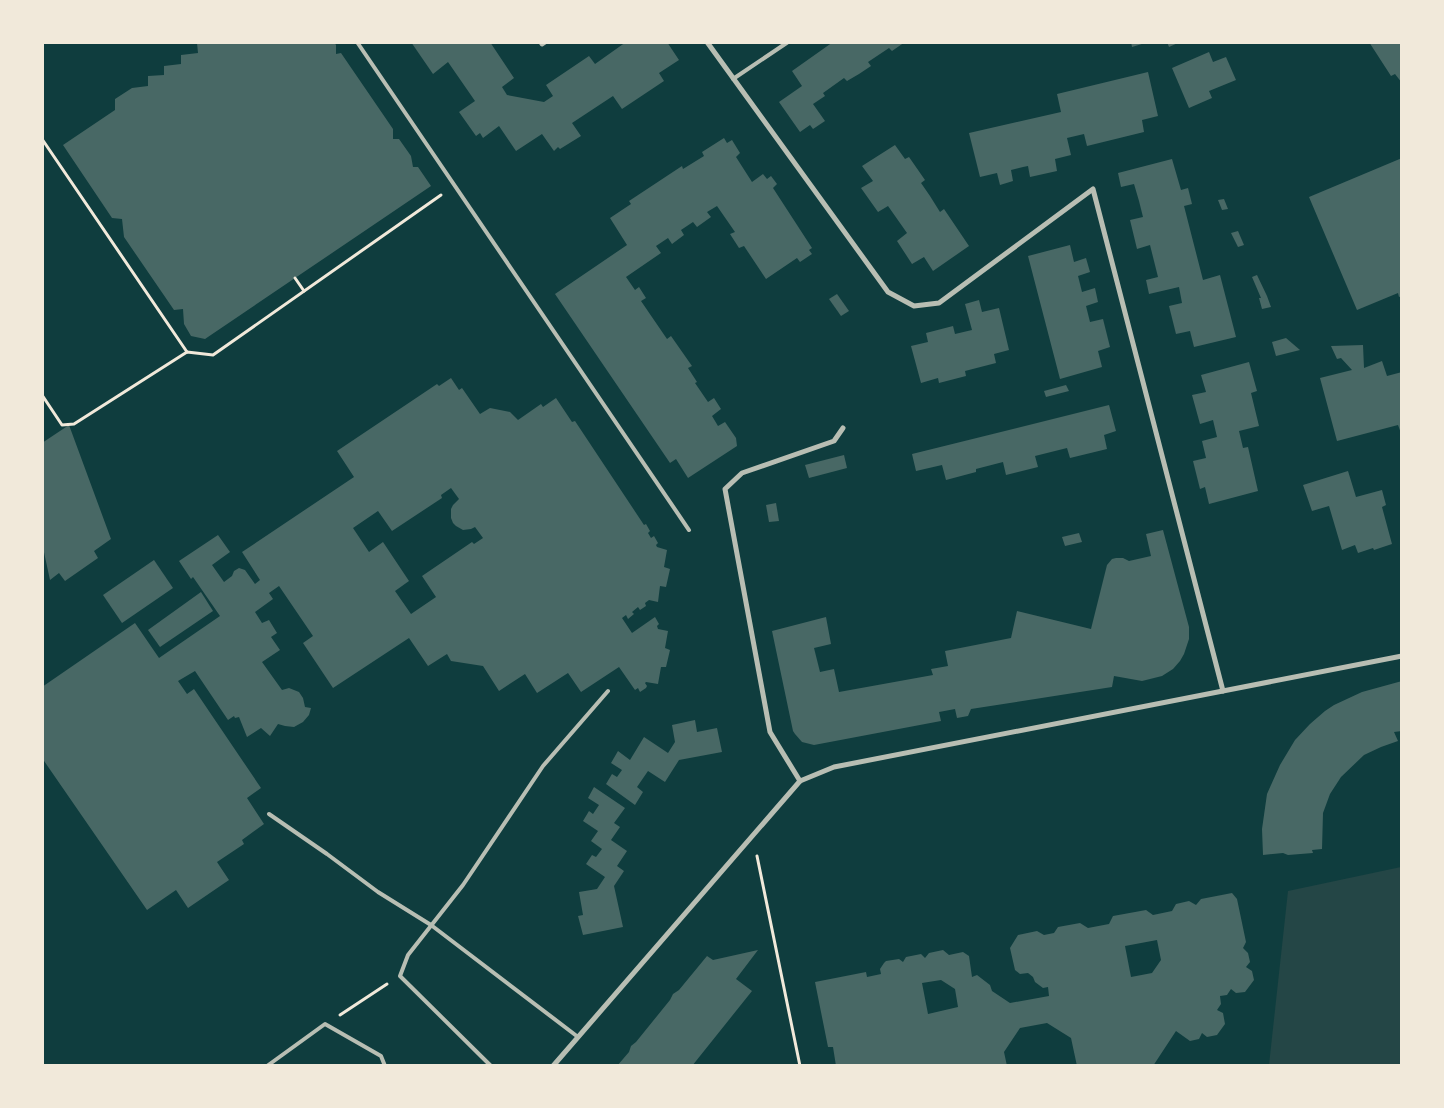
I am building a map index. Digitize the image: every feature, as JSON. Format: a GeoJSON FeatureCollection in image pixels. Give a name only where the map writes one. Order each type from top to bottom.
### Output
{"type":"FeatureCollection","features":[{"type":"Feature","properties":{"kind":"street"},"geometry":{"type":"LineString","coordinates":[[707,42],[888,292],[914,306],[939,303],[1093,189],[1223,691]]}},
{"type":"Feature","properties":{"kind":"street"},"geometry":{"type":"LineString","coordinates":[[800,781],[770,732],[725,489],[742,473],[834,441],[843,428]]}},
{"type":"Feature","properties":{"kind":"street"},"geometry":{"type":"LineString","coordinates":[[553,1066],[800,781],[834,767],[1402,656]]}},
{"type":"Feature","properties":{"kind":"lane"},"geometry":{"type":"LineString","coordinates":[[357,42],[689,530]]}},
{"type":"Feature","properties":{"kind":"lane"},"geometry":{"type":"LineString","coordinates":[[733,79],[788,42]]}},
{"type":"Feature","properties":{"kind":"lane"},"geometry":{"type":"LineString","coordinates":[[491,1066],[400,976],[408,955],[463,885],[543,766],[608,691]]}},
{"type":"Feature","properties":{"kind":"lane"},"geometry":{"type":"LineString","coordinates":[[269,814],[378,892],[431,925],[578,1037]]}},
{"type":"Feature","properties":{"kind":"lane"},"geometry":{"type":"LineString","coordinates":[[267,1066],[325,1024],[381,1056],[385,1066]]}},
{"type":"Feature","properties":{"kind":"path"},"geometry":{"type":"LineString","coordinates":[[42,139],[187,352]]}},
{"type":"Feature","properties":{"kind":"path"},"geometry":{"type":"LineString","coordinates":[[42,395],[62,425],[74,424],[187,352],[213,355],[455,186]]}},
{"type":"Feature","properties":{"kind":"path"},"geometry":{"type":"LineString","coordinates":[[295,278],[304,291]]}},
{"type":"Feature","properties":{"kind":"path"},"geometry":{"type":"LineString","coordinates":[[753,836],[800,1066]]}},
{"type":"Feature","properties":{"kind":"path"},"geometry":{"type":"LineString","coordinates":[[325,1024],[400,976]]}},
{"type":"Feature","properties":{"kind":"shaded area"},"geometry":{"type":"Polygon","coordinates":[[[1401,867],[1401,1065],[1269,1065],[1288,891],[1401,867]]]}},
{"type":"Feature","properties":{"kind":"building"},"geometry":{"type":"Polygon","coordinates":[[[334,42],[336,54],[341,53],[393,129],[393,139],[399,139],[411,156],[413,167],[418,167],[431,186],[205,339],[191,336],[184,324],[183,309],[174,310],[124,237],[122,219],[112,218],[63,145],[115,110],[115,99],[132,88],[148,86],[148,76],[164,75],[164,66],[181,64],[181,55],[198,53],[197,43],[334,42]]]}},
{"type":"Feature","properties":{"kind":"building"},"geometry":{"type":"Polygon","coordinates":[[[411,42],[490,42],[514,78],[502,87],[507,95],[544,102],[553,96],[546,85],[589,56],[595,64],[626,42],[667,42],[679,60],[659,73],[664,81],[622,109],[613,96],[572,123],[581,136],[560,149],[558,147],[554,151],[542,134],[516,151],[499,126],[483,138],[480,133],[476,136],[459,112],[475,101],[448,62],[433,74],[411,42]]]}},
{"type":"Feature","properties":{"kind":"building"},"geometry":{"type":"Polygon","coordinates":[[[833,42],[905,42],[892,51],[889,48],[868,62],[871,66],[847,81],[844,78],[823,93],[825,96],[813,104],[825,121],[813,129],[810,125],[800,132],[779,102],[802,86],[792,71],[833,42]]]}},
{"type":"Feature","properties":{"kind":"building"},"geometry":{"type":"Polygon","coordinates":[[[1131,42],[1145,42],[1145,43],[1132,47],[1131,42]]]}},
{"type":"Feature","properties":{"kind":"building"},"geometry":{"type":"Polygon","coordinates":[[[1167,42],[1180,42],[1169,47],[1167,42]]]}},
{"type":"Feature","properties":{"kind":"building"},"geometry":{"type":"Polygon","coordinates":[[[1369,42],[1402,42],[1402,83],[1395,74],[1391,76],[1369,42]]]}},
{"type":"Feature","properties":{"kind":"building"},"geometry":{"type":"Polygon","coordinates":[[[1209,52],[1213,62],[1226,57],[1236,80],[1209,91],[1212,98],[1189,108],[1172,68],[1209,52]]]}},
{"type":"Feature","properties":{"kind":"building"},"geometry":{"type":"Polygon","coordinates":[[[1148,72],[1158,116],[1142,120],[1144,132],[1087,146],[1084,134],[1067,138],[1071,155],[1055,159],[1057,171],[1030,177],[1028,166],[1023,167],[1011,170],[1013,181],[1000,185],[997,173],[980,177],[969,133],[1061,112],[1057,94],[1148,72]]]}},
{"type":"Feature","properties":{"kind":"building"},"geometry":{"type":"Polygon","coordinates":[[[724,138],[727,143],[732,140],[740,153],[736,157],[752,182],[763,174],[767,179],[771,176],[777,184],[773,188],[812,248],[809,250],[812,254],[800,262],[797,258],[766,279],[744,246],[739,248],[730,234],[735,232],[717,206],[707,212],[711,217],[697,227],[693,222],[681,230],[684,235],[672,244],[668,238],[656,246],[661,253],[626,277],[635,290],[639,287],[646,298],[641,301],[667,339],[671,336],[692,366],[688,368],[697,382],[695,383],[708,402],[714,398],[721,409],[712,416],[718,426],[725,422],[736,438],[737,446],[688,478],[676,459],[670,463],[555,294],[627,245],[610,218],[631,204],[629,201],[682,166],[683,169],[704,156],[702,152],[724,138]]]}},
{"type":"Feature","properties":{"kind":"building"},"geometry":{"type":"Polygon","coordinates":[[[895,145],[905,159],[909,157],[925,180],[921,183],[940,212],[944,209],[969,246],[933,271],[924,257],[912,264],[897,241],[907,233],[888,206],[878,212],[861,188],[873,181],[862,166],[895,145]]]}},
{"type":"Feature","properties":{"kind":"building"},"geometry":{"type":"Polygon","coordinates":[[[1402,158],[1402,296],[1399,297],[1398,293],[1357,310],[1309,197],[1402,158]]]}},
{"type":"Feature","properties":{"kind":"building"},"geometry":{"type":"Polygon","coordinates":[[[1172,159],[1181,190],[1188,188],[1192,204],[1184,206],[1203,280],[1220,275],[1236,337],[1194,347],[1190,331],[1176,334],[1169,306],[1182,303],[1179,287],[1149,294],[1146,280],[1158,277],[1150,245],[1137,249],[1130,220],[1143,217],[1139,201],[1134,184],[1121,187],[1118,173],[1172,159]]]}},
{"type":"Feature","properties":{"kind":"building"},"geometry":{"type":"Polygon","coordinates":[[[1224,199],[1228,209],[1222,210],[1218,200],[1224,199]]]}},
{"type":"Feature","properties":{"kind":"building"},"geometry":{"type":"Polygon","coordinates":[[[1238,231],[1244,245],[1238,247],[1231,233],[1238,231]]]}},
{"type":"Feature","properties":{"kind":"building"},"geometry":{"type":"Polygon","coordinates":[[[1070,245],[1074,262],[1086,258],[1090,272],[1078,276],[1082,292],[1095,288],[1098,302],[1086,306],[1090,322],[1103,319],[1110,347],[1098,351],[1102,367],[1060,379],[1028,256],[1070,245]]]}},
{"type":"Feature","properties":{"kind":"building"},"geometry":{"type":"Polygon","coordinates":[[[1257,275],[1271,307],[1262,309],[1259,298],[1261,298],[1252,277],[1257,275]]]}},
{"type":"Feature","properties":{"kind":"building"},"geometry":{"type":"Polygon","coordinates":[[[837,294],[849,311],[841,316],[829,299],[837,294]]]}},
{"type":"Feature","properties":{"kind":"building"},"geometry":{"type":"Polygon","coordinates":[[[979,300],[982,312],[999,308],[1009,350],[994,354],[996,363],[965,371],[966,376],[939,383],[938,378],[921,383],[911,346],[928,342],[926,333],[953,326],[955,334],[972,330],[965,304],[979,300]]]}},
{"type":"Feature","properties":{"kind":"building"},"geometry":{"type":"Polygon","coordinates":[[[1286,338],[1300,350],[1276,356],[1272,342],[1286,338]]]}},
{"type":"Feature","properties":{"kind":"building"},"geometry":{"type":"Polygon","coordinates":[[[1363,345],[1364,368],[1382,361],[1387,376],[1402,372],[1402,436],[1398,425],[1337,441],[1320,378],[1352,370],[1341,358],[1337,359],[1331,346],[1363,345]]]}},
{"type":"Feature","properties":{"kind":"building"},"geometry":{"type":"Polygon","coordinates":[[[1249,362],[1257,391],[1251,393],[1259,426],[1239,431],[1243,448],[1248,447],[1258,491],[1209,504],[1205,487],[1200,489],[1193,461],[1206,458],[1202,441],[1217,437],[1213,420],[1200,424],[1192,395],[1206,392],[1201,375],[1249,362]]]}},
{"type":"Feature","properties":{"kind":"building"},"geometry":{"type":"Polygon","coordinates":[[[451,378],[459,390],[462,388],[480,414],[490,408],[510,412],[518,420],[541,404],[543,407],[556,398],[572,422],[575,421],[644,525],[646,524],[651,538],[654,536],[658,543],[657,547],[667,550],[664,567],[670,569],[666,587],[660,586],[658,602],[649,600],[645,603],[646,606],[640,610],[638,607],[632,612],[634,614],[628,619],[626,615],[622,618],[632,633],[655,617],[659,624],[657,626],[658,629],[668,631],[665,648],[670,650],[666,667],[661,667],[658,684],[646,682],[646,688],[640,692],[638,688],[635,690],[619,667],[581,692],[568,673],[537,693],[525,674],[499,691],[483,666],[451,661],[447,654],[428,666],[409,638],[333,688],[303,643],[313,636],[279,586],[269,593],[273,599],[255,612],[262,623],[269,620],[277,633],[271,637],[280,650],[262,662],[282,690],[289,688],[299,692],[305,707],[311,708],[309,715],[303,722],[294,727],[278,724],[270,736],[261,728],[247,737],[239,717],[235,718],[234,716],[228,720],[195,671],[178,681],[187,694],[194,689],[261,788],[247,798],[264,824],[242,840],[244,844],[217,862],[229,880],[188,908],[176,890],[147,910],[42,758],[42,687],[135,623],[159,658],[220,616],[193,577],[191,579],[179,561],[218,535],[230,552],[212,565],[224,582],[239,568],[245,570],[255,584],[260,580],[242,552],[354,477],[337,451],[437,384],[439,386],[451,378]],[[451,488],[441,495],[442,498],[392,531],[378,511],[353,528],[369,552],[383,542],[409,581],[395,591],[411,614],[436,597],[422,576],[472,542],[474,544],[483,538],[475,527],[463,530],[453,523],[451,509],[459,499],[451,488]]]}},
{"type":"Feature","properties":{"kind":"building"},"geometry":{"type":"Polygon","coordinates":[[[1066,385],[1069,391],[1046,397],[1044,391],[1066,385]]]}},
{"type":"Feature","properties":{"kind":"building"},"geometry":{"type":"Polygon","coordinates":[[[1109,405],[1116,431],[1104,435],[1107,449],[1070,458],[1067,448],[1035,456],[1038,467],[1006,475],[1003,462],[946,480],[942,465],[916,471],[912,454],[1109,405]]]}},
{"type":"Feature","properties":{"kind":"building"},"geometry":{"type":"Polygon","coordinates":[[[69,425],[111,539],[94,551],[98,558],[65,581],[59,573],[50,580],[42,543],[42,443],[69,425]]]}},
{"type":"Feature","properties":{"kind":"building"},"geometry":{"type":"Polygon","coordinates":[[[844,455],[847,468],[809,478],[805,465],[844,455]]]}},
{"type":"Feature","properties":{"kind":"building"},"geometry":{"type":"Polygon","coordinates":[[[1348,471],[1356,497],[1382,490],[1386,505],[1382,507],[1392,544],[1358,553],[1355,545],[1342,550],[1329,506],[1312,511],[1303,485],[1348,471]]]}},
{"type":"Feature","properties":{"kind":"building"},"geometry":{"type":"Polygon","coordinates":[[[776,503],[779,521],[769,522],[766,505],[776,503]]]}},
{"type":"Feature","properties":{"kind":"building"},"geometry":{"type":"Polygon","coordinates":[[[1163,530],[1189,627],[1189,639],[1180,661],[1173,669],[1162,676],[1142,681],[1114,676],[1112,687],[971,709],[968,716],[957,718],[955,709],[939,712],[941,721],[814,745],[802,742],[793,731],[772,631],[826,617],[831,644],[814,648],[820,672],[834,669],[839,692],[933,675],[931,669],[948,666],[945,651],[1011,638],[1017,611],[1091,629],[1107,565],[1112,559],[1116,558],[1123,558],[1129,561],[1151,556],[1146,534],[1163,530]]]}},
{"type":"Feature","properties":{"kind":"building"},"geometry":{"type":"Polygon","coordinates":[[[1079,533],[1082,542],[1065,546],[1062,537],[1079,533]]]}},
{"type":"Feature","properties":{"kind":"building"},"geometry":{"type":"Polygon","coordinates":[[[154,560],[173,588],[122,623],[103,595],[154,560]]]}},
{"type":"Feature","properties":{"kind":"building"},"geometry":{"type":"Polygon","coordinates":[[[201,592],[213,611],[160,647],[148,630],[201,592]]]}},
{"type":"Feature","properties":{"kind":"building"},"geometry":{"type":"Polygon","coordinates":[[[1402,681],[1402,731],[1394,732],[1398,741],[1364,755],[1341,777],[1330,794],[1323,813],[1322,849],[1312,850],[1313,853],[1263,855],[1262,829],[1267,794],[1280,765],[1295,740],[1310,724],[1334,705],[1362,692],[1402,681]]]}},
{"type":"Feature","properties":{"kind":"building"},"geometry":{"type":"Polygon","coordinates":[[[695,720],[697,732],[717,728],[722,752],[679,760],[665,782],[648,771],[637,787],[643,792],[635,805],[606,784],[612,774],[617,777],[622,770],[611,763],[618,751],[630,760],[644,737],[668,753],[675,742],[672,725],[695,720]]]}},
{"type":"Feature","properties":{"kind":"building"},"geometry":{"type":"Polygon","coordinates":[[[594,787],[625,808],[614,823],[620,827],[611,840],[627,851],[617,866],[624,871],[614,886],[623,927],[583,935],[578,916],[583,915],[579,892],[597,889],[605,877],[586,864],[592,855],[596,857],[602,849],[591,841],[598,831],[583,821],[589,811],[593,814],[599,805],[588,798],[594,787]]]}},
{"type":"Feature","properties":{"kind":"building"},"geometry":{"type":"Polygon","coordinates":[[[1232,893],[1237,899],[1246,942],[1243,948],[1248,953],[1250,962],[1246,967],[1252,971],[1254,980],[1245,992],[1236,993],[1231,989],[1227,995],[1220,996],[1221,1004],[1217,1010],[1223,1013],[1225,1024],[1217,1035],[1207,1037],[1202,1033],[1199,1039],[1190,1041],[1176,1031],[1153,1066],[1077,1066],[1071,1038],[1047,1023],[1020,1028],[1004,1052],[1007,1066],[836,1066],[833,1047],[828,1047],[815,982],[866,972],[867,977],[881,974],[880,969],[886,961],[899,959],[903,962],[906,957],[921,954],[925,958],[929,953],[943,950],[949,955],[963,952],[969,956],[972,977],[977,975],[990,985],[992,991],[1010,1003],[1049,996],[1048,987],[1043,988],[1028,973],[1020,974],[1015,970],[1010,948],[1018,935],[1037,931],[1044,935],[1054,933],[1058,927],[1080,923],[1088,928],[1109,924],[1113,916],[1146,910],[1153,915],[1172,911],[1176,904],[1189,901],[1196,905],[1201,899],[1232,893]],[[1157,940],[1125,946],[1131,977],[1152,973],[1161,960],[1157,940]],[[941,980],[922,983],[928,1014],[958,1007],[955,989],[941,980]]]}},
{"type":"Feature","properties":{"kind":"building"},"geometry":{"type":"Polygon","coordinates":[[[758,950],[736,979],[752,991],[692,1066],[617,1066],[673,994],[679,990],[707,956],[713,960],[758,950]]]}}]}
